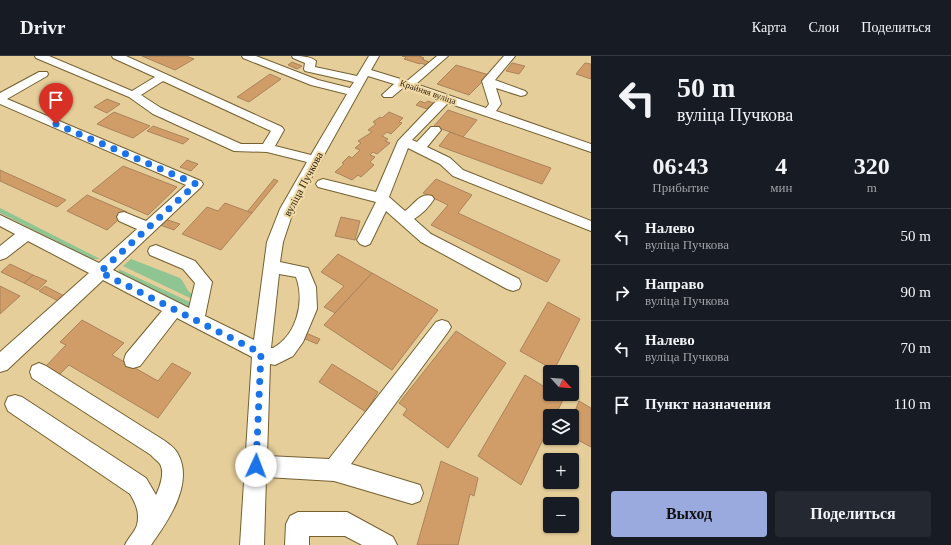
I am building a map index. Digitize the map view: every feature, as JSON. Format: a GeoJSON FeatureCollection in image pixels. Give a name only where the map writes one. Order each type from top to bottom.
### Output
{"type":"FeatureCollection","features":[{"type":"Feature","properties":{"kind":"street"},"geometry":{"type":"LineString","coordinates":[[40,56],[133,95],[157,111],[239,148],[267,148],[315,160]]}},
{"type":"Feature","properties":{"kind":"street"},"geometry":{"type":"LineString","coordinates":[[117,56],[278,130],[267,148]]}},
{"type":"Feature","properties":{"kind":"street"},"geometry":{"type":"LineString","coordinates":[[247,56],[316,83],[360,82]]}},
{"type":"Feature","properties":{"kind":"street"},"geometry":{"type":"LineString","coordinates":[[297,56],[311,61],[308,69],[360,82]]}},
{"type":"Feature","properties":{"kind":"street"},"geometry":{"type":"LineString","coordinates":[[360,82],[374,56]]}},
{"type":"Feature","properties":{"kind":"street"},"geometry":{"type":"LineString","coordinates":[[388,95],[443,56]]}},
{"type":"Feature","properties":{"kind":"street"},"geometry":{"type":"LineString","coordinates":[[488,81],[510,56]]}},
{"type":"Feature","properties":{"kind":"street"},"geometry":{"type":"LineString","coordinates":[[0,99],[43,74]]}},
{"type":"Feature","properties":{"kind":"street"},"geometry":{"type":"LineString","coordinates":[[133,95],[163,77]]}},
{"type":"Feature","properties":{"kind":"street"},"geometry":{"type":"LineString","coordinates":[[488,81],[521,93]]}},
{"type":"Feature","properties":{"kind":"street"},"geometry":{"type":"LineString","coordinates":[[488,81],[495,104],[489,113]]}},
{"type":"Feature","properties":{"kind":"street","name":"Крайняя вуліца"},"geometry":{"type":"LineString","coordinates":[[360,82],[405,84],[591,148]]}},
{"type":"Feature","properties":{"kind":"street","name":"вуліца Пучкова"},"geometry":{"type":"LineString","coordinates":[[252,545],[261,353],[275,242],[287,209],[360,82]]}},
{"type":"Feature","properties":{"kind":"street"},"geometry":{"type":"LineString","coordinates":[[0,99],[196,184],[2,362]]}},
{"type":"Feature","properties":{"kind":"street"},"geometry":{"type":"LineString","coordinates":[[365,240],[383,200],[404,141],[445,99]]}},
{"type":"Feature","properties":{"kind":"street"},"geometry":{"type":"LineString","coordinates":[[419,148],[435,130]]}},
{"type":"Feature","properties":{"kind":"street"},"geometry":{"type":"LineString","coordinates":[[565,139],[591,134]]}},
{"type":"Feature","properties":{"kind":"street"},"geometry":{"type":"LineString","coordinates":[[404,141],[445,161],[458,173],[590,226]]}},
{"type":"Feature","properties":{"kind":"street"},"geometry":{"type":"LineString","coordinates":[[323,184],[383,200],[426,238],[513,284]]}},
{"type":"Feature","properties":{"kind":"street"},"geometry":{"type":"LineString","coordinates":[[404,218],[417,210],[427,199]]}},
{"type":"Feature","properties":{"kind":"street"},"geometry":{"type":"LineString","coordinates":[[124,217],[148,228]]}},
{"type":"Feature","properties":{"kind":"street"},"geometry":{"type":"LineString","coordinates":[[0,220],[261,353],[275,357],[287,350],[297,336],[308,309],[308,287],[302,272],[272,268]]}},
{"type":"Feature","properties":{"kind":"street"},"geometry":{"type":"LineString","coordinates":[[0,254],[26,234]]}},
{"type":"Feature","properties":{"kind":"street"},"geometry":{"type":"LineString","coordinates":[[156,251],[188,265],[204,282],[195,320]]}},
{"type":"Feature","properties":{"kind":"street"},"geometry":{"type":"LineString","coordinates":[[133,360],[174,309]]}},
{"type":"Feature","properties":{"kind":"street"},"geometry":{"type":"LineString","coordinates":[[334,470],[442,328]]}},
{"type":"Feature","properties":{"kind":"street"},"geometry":{"type":"LineString","coordinates":[[39,372],[158,448],[170,461],[172,479],[164,504],[142,538]]}},
{"type":"Feature","properties":{"kind":"street"},"geometry":{"type":"LineString","coordinates":[[15,404],[138,486],[148,505],[142,538]]}},
{"type":"Feature","properties":{"kind":"street"},"geometry":{"type":"LineString","coordinates":[[256,466],[334,470],[412,493]]}},
{"type":"Feature","properties":{"kind":"street"},"geometry":{"type":"LineString","coordinates":[[297,545],[298,524],[347,524],[385,545]]}},
{"type":"Feature","properties":{"kind":"green space"},"geometry":{"type":"Polygon","coordinates":[[[0,208],[100,259],[91,259],[0,213],[0,208]]]}},
{"type":"Feature","properties":{"kind":"green space"},"geometry":{"type":"Polygon","coordinates":[[[131,259],[180,278],[188,290],[195,296],[192,299],[123,266],[131,259]]]}},
{"type":"Feature","properties":{"kind":"green space"},"geometry":{"type":"Polygon","coordinates":[[[119,269],[192,303],[190,306],[186,306],[122,276],[119,274],[119,269]]]}},
{"type":"Feature","properties":{"kind":"building"},"geometry":{"type":"Polygon","coordinates":[[[142,56],[186,56],[194,59],[175,70],[142,56]]]}},
{"type":"Feature","properties":{"kind":"building"},"geometry":{"type":"Polygon","coordinates":[[[402,56],[419,56],[429,62],[426,65],[420,64],[404,59],[406,57],[402,56]]]}},
{"type":"Feature","properties":{"kind":"building"},"geometry":{"type":"Polygon","coordinates":[[[292,62],[302,66],[297,69],[288,65],[292,62]]]}},
{"type":"Feature","properties":{"kind":"building"},"geometry":{"type":"Polygon","coordinates":[[[512,63],[525,66],[519,74],[506,71],[512,63]]]}},
{"type":"Feature","properties":{"kind":"building"},"geometry":{"type":"Polygon","coordinates":[[[585,63],[591,64],[591,79],[576,74],[585,63]]]}},
{"type":"Feature","properties":{"kind":"building"},"geometry":{"type":"Polygon","coordinates":[[[456,65],[489,75],[469,95],[437,84],[456,65]]]}},
{"type":"Feature","properties":{"kind":"building"},"geometry":{"type":"Polygon","coordinates":[[[270,74],[281,79],[249,102],[237,97],[270,74]]]}},
{"type":"Feature","properties":{"kind":"building"},"geometry":{"type":"Polygon","coordinates":[[[107,99],[120,104],[107,113],[94,107],[107,99]]]}},
{"type":"Feature","properties":{"kind":"building"},"geometry":{"type":"Polygon","coordinates":[[[420,101],[425,103],[428,101],[433,103],[427,109],[416,105],[420,101]]]}},
{"type":"Feature","properties":{"kind":"building"},"geometry":{"type":"Polygon","coordinates":[[[448,110],[477,120],[463,137],[434,126],[448,110]]]}},
{"type":"Feature","properties":{"kind":"building"},"geometry":{"type":"Polygon","coordinates":[[[114,112],[150,126],[133,138],[97,124],[114,112]]]}},
{"type":"Feature","properties":{"kind":"building"},"geometry":{"type":"Polygon","coordinates":[[[389,112],[403,118],[399,122],[402,123],[391,134],[387,132],[382,136],[388,139],[385,141],[390,143],[377,154],[373,152],[370,155],[375,157],[370,162],[374,165],[361,177],[358,175],[352,180],[335,172],[344,164],[342,163],[349,156],[352,158],[360,150],[355,148],[361,143],[358,141],[372,132],[368,130],[376,124],[373,122],[380,117],[382,118],[389,112]]]}},
{"type":"Feature","properties":{"kind":"building"},"geometry":{"type":"Polygon","coordinates":[[[153,126],[189,139],[183,144],[147,131],[153,126]]]}},
{"type":"Feature","properties":{"kind":"building"},"geometry":{"type":"Polygon","coordinates":[[[450,132],[551,168],[542,184],[439,146],[450,132]]]}},
{"type":"Feature","properties":{"kind":"building"},"geometry":{"type":"Polygon","coordinates":[[[187,160],[198,164],[191,171],[180,167],[187,160]]]}},
{"type":"Feature","properties":{"kind":"building"},"geometry":{"type":"Polygon","coordinates":[[[123,166],[177,187],[148,215],[92,191],[123,166]]]}},
{"type":"Feature","properties":{"kind":"building"},"geometry":{"type":"Polygon","coordinates":[[[0,170],[66,200],[57,207],[0,181],[0,170]]]}},
{"type":"Feature","properties":{"kind":"building"},"geometry":{"type":"Polygon","coordinates":[[[274,179],[278,181],[252,213],[247,212],[274,179]]]}},
{"type":"Feature","properties":{"kind":"building"},"geometry":{"type":"Polygon","coordinates":[[[436,179],[472,195],[458,213],[560,260],[547,282],[431,225],[448,205],[423,193],[436,179]]]}},
{"type":"Feature","properties":{"kind":"building"},"geometry":{"type":"Polygon","coordinates":[[[87,195],[127,212],[107,230],[67,211],[87,195]]]}},
{"type":"Feature","properties":{"kind":"building"},"geometry":{"type":"Polygon","coordinates":[[[225,203],[252,213],[221,250],[182,234],[207,207],[218,211],[225,203]]]}},
{"type":"Feature","properties":{"kind":"building"},"geometry":{"type":"Polygon","coordinates":[[[341,217],[360,221],[355,240],[335,236],[341,217]]]}},
{"type":"Feature","properties":{"kind":"building"},"geometry":{"type":"Polygon","coordinates":[[[165,219],[180,224],[174,230],[160,225],[165,219]]]}},
{"type":"Feature","properties":{"kind":"building"},"geometry":{"type":"Polygon","coordinates":[[[338,254],[372,273],[335,313],[324,307],[344,286],[321,272],[338,254]]]}},
{"type":"Feature","properties":{"kind":"building"},"geometry":{"type":"Polygon","coordinates":[[[10,264],[33,275],[24,283],[1,272],[10,264]]]}},
{"type":"Feature","properties":{"kind":"building"},"geometry":{"type":"Polygon","coordinates":[[[372,273],[438,310],[392,370],[324,325],[372,273]]]}},
{"type":"Feature","properties":{"kind":"building"},"geometry":{"type":"Polygon","coordinates":[[[33,275],[47,281],[38,290],[24,283],[33,275]]]}},
{"type":"Feature","properties":{"kind":"building"},"geometry":{"type":"Polygon","coordinates":[[[0,286],[20,296],[0,314],[0,286]]]}},
{"type":"Feature","properties":{"kind":"building"},"geometry":{"type":"Polygon","coordinates":[[[45,286],[68,298],[62,303],[39,291],[45,286]]]}},
{"type":"Feature","properties":{"kind":"building"},"geometry":{"type":"Polygon","coordinates":[[[548,302],[580,319],[557,365],[545,365],[520,351],[548,302]]]}},
{"type":"Feature","properties":{"kind":"building"},"geometry":{"type":"Polygon","coordinates":[[[82,320],[124,343],[112,355],[158,381],[172,363],[191,373],[158,418],[69,365],[60,374],[46,366],[66,345],[60,342],[82,320]]]}},
{"type":"Feature","properties":{"kind":"building"},"geometry":{"type":"Polygon","coordinates":[[[456,331],[506,363],[448,448],[403,415],[407,409],[399,403],[456,331]]]}},
{"type":"Feature","properties":{"kind":"building"},"geometry":{"type":"Polygon","coordinates":[[[306,333],[320,339],[317,344],[303,338],[306,333]]]}},
{"type":"Feature","properties":{"kind":"building"},"geometry":{"type":"Polygon","coordinates":[[[332,364],[378,392],[366,412],[319,382],[332,364]]]}},
{"type":"Feature","properties":{"kind":"building"},"geometry":{"type":"Polygon","coordinates":[[[525,375],[543,386],[543,401],[562,401],[558,409],[543,409],[543,439],[521,485],[478,456],[525,375]]]}},
{"type":"Feature","properties":{"kind":"building"},"geometry":{"type":"Polygon","coordinates":[[[579,401],[591,408],[591,447],[579,441],[579,409],[576,409],[579,401]]]}},
{"type":"Feature","properties":{"kind":"building"},"geometry":{"type":"Polygon","coordinates":[[[441,461],[478,478],[474,496],[470,494],[458,545],[417,545],[441,461]]]}},
{"type":"Feature","properties":{"kind":"route"},"geometry":{"type":"LineString","coordinates":[[56,124],[196,184],[100,272],[261,353],[256,466]]}}]}
